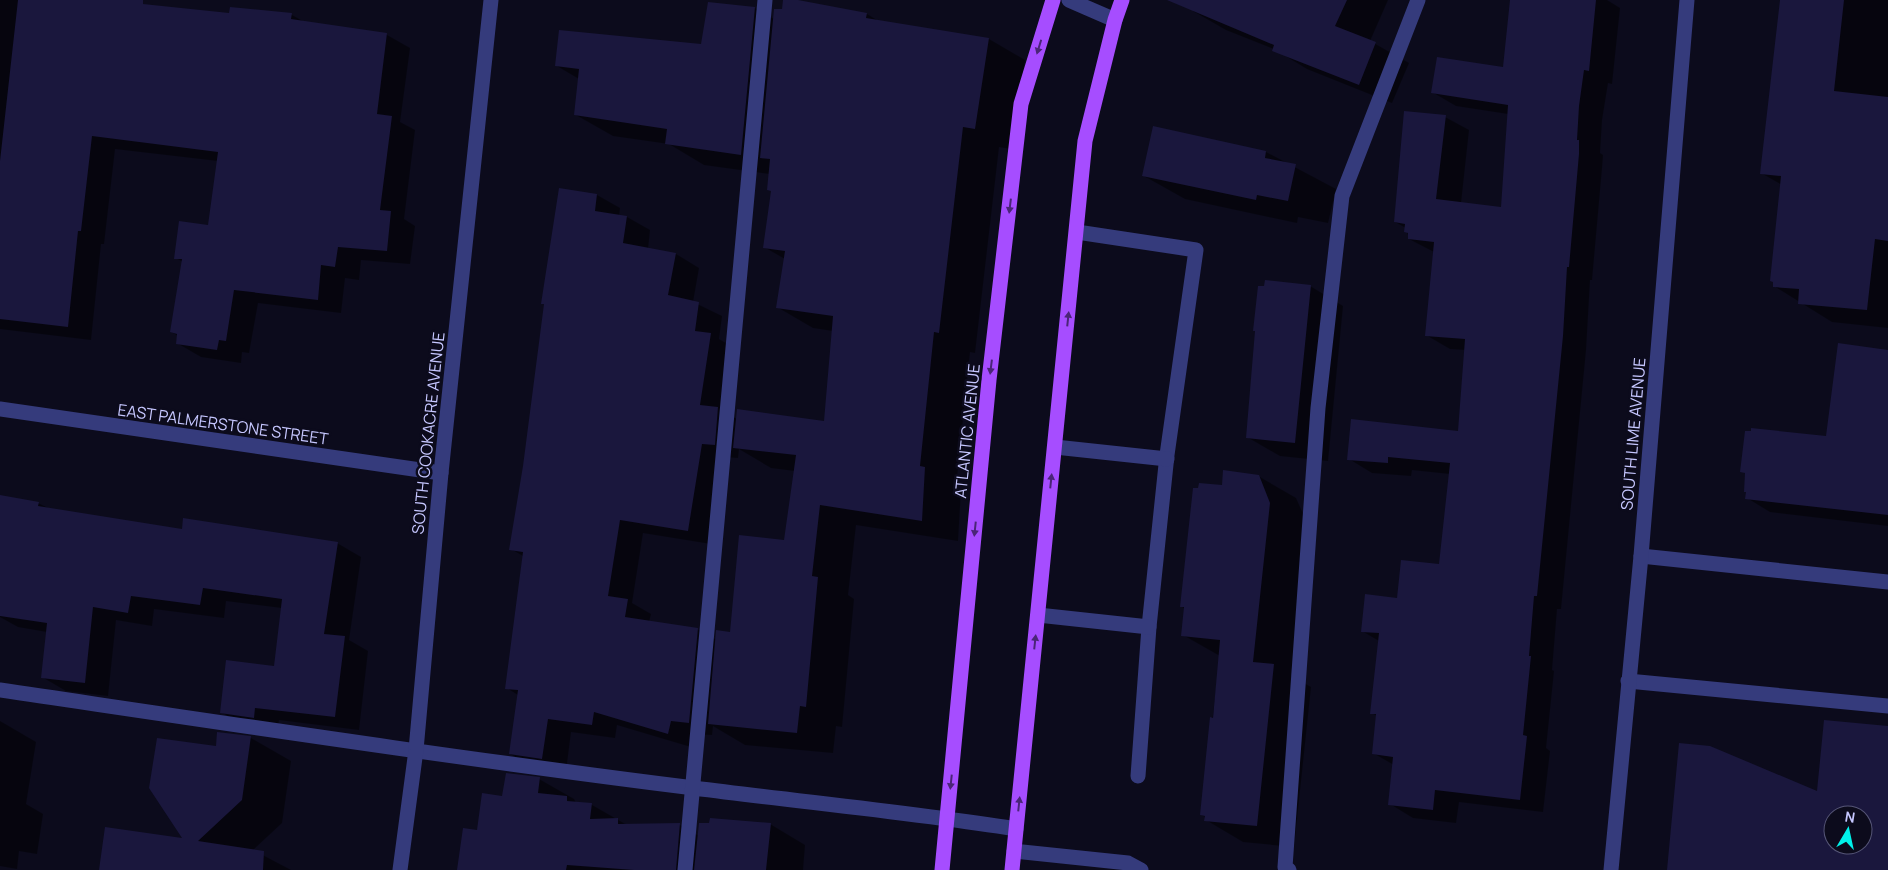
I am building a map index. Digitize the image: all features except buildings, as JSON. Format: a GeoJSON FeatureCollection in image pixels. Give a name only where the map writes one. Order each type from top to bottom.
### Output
{"type":"FeatureCollection","features":[{"type":"Feature","properties":{"kind":"main road","name":"ATLANTIC AVENUE"},"geometry":{"type":"LineString","coordinates":[[942,870],[989,380],[1022,104],[1053,0]]}},
{"type":"Feature","properties":{"kind":"main road"},"geometry":{"type":"LineString","coordinates":[[1012,870],[1085,141],[1115,20],[1122,0]]}},
{"type":"Feature","properties":{"kind":"street","name":"SOUTH COOKACRE AVENUE"},"geometry":{"type":"LineString","coordinates":[[400,870],[416,750],[441,473],[491,0]]}},
{"type":"Feature","properties":{"kind":"street"},"geometry":{"type":"LineString","coordinates":[[685,870],[765,0]]}},
{"type":"Feature","properties":{"kind":"street"},"geometry":{"type":"LineString","coordinates":[[1068,0],[1115,20]]}},
{"type":"Feature","properties":{"kind":"street"},"geometry":{"type":"LineString","coordinates":[[1288,870],[1285,867],[1318,408],[1342,196],[1418,0]]}},
{"type":"Feature","properties":{"kind":"street","name":"SOUTH LIME AVENUE"},"geometry":{"type":"LineString","coordinates":[[1611,870],[1641,556],[1687,0]]}},
{"type":"Feature","properties":{"kind":"street"},"geometry":{"type":"LineString","coordinates":[[1077,232],[1196,250],[1167,459],[1149,627],[1138,776]]}},
{"type":"Feature","properties":{"kind":"street","name":"EAST PALMERSTONE STREET"},"geometry":{"type":"LineString","coordinates":[[0,409],[441,473]]}},
{"type":"Feature","properties":{"kind":"street"},"geometry":{"type":"LineString","coordinates":[[1055,447],[1167,459]]}},
{"type":"Feature","properties":{"kind":"street"},"geometry":{"type":"LineString","coordinates":[[1641,556],[1888,582]]}},
{"type":"Feature","properties":{"kind":"street"},"geometry":{"type":"LineString","coordinates":[[1038,615],[1149,627]]}},
{"type":"Feature","properties":{"kind":"street"},"geometry":{"type":"LineString","coordinates":[[1628,682],[1888,706]]}},
{"type":"Feature","properties":{"kind":"street"},"geometry":{"type":"LineString","coordinates":[[0,690],[416,750],[694,788],[947,818],[1016,829]]}},
{"type":"Feature","properties":{"kind":"street"},"geometry":{"type":"LineString","coordinates":[[1014,851],[1128,863],[1141,870]]}}]}
